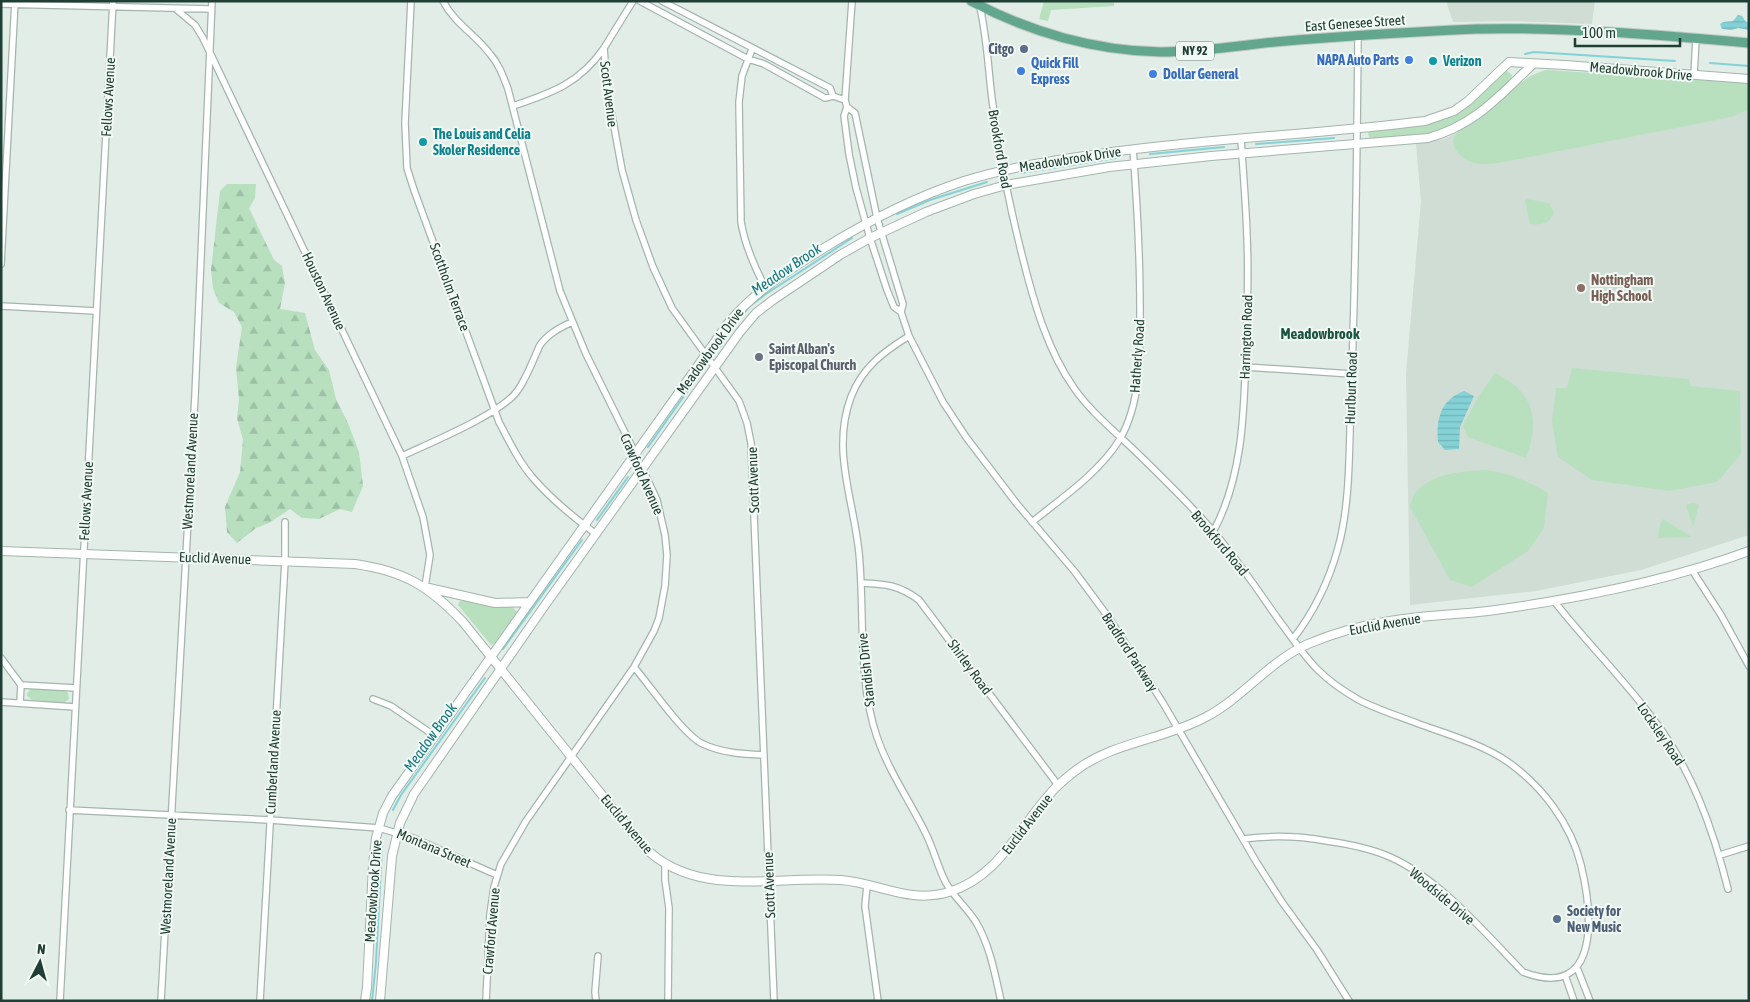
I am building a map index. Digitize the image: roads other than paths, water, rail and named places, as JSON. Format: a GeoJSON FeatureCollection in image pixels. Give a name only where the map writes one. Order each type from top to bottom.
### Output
{"type":"FeatureCollection","features":[{"type":"Feature","properties":{"kind":"main road","name":"East Genesee Street"},"geometry":{"type":"LineString","coordinates":[[976,3],[1045,34],[1079,42],[1143,51],[1200,50],[1274,42],[1477,29],[1576,31],[1749,43]]}},
{"type":"Feature","properties":{"kind":"street","name":"Westmoreland Avenue"},"geometry":{"type":"LineString","coordinates":[[161,1001],[195,396],[212,1]]}},
{"type":"Feature","properties":{"kind":"street","name":"Scottholm Terrace"},"geometry":{"type":"LineString","coordinates":[[411,1],[405,123],[407,168],[495,410],[513,449],[532,477],[563,509],[596,534]]}},
{"type":"Feature","properties":{"kind":"street","name":"Crawford Avenue"},"geometry":{"type":"LineString","coordinates":[[443,1],[462,26],[489,52],[498,65],[513,106],[560,291],[586,354],[659,506],[666,535],[665,586],[654,631],[634,667],[526,822],[507,852],[497,875],[490,914],[486,1001]]}},
{"type":"Feature","properties":{"kind":"street","name":"Scott Avenue"},"geometry":{"type":"LineString","coordinates":[[633,1],[604,48],[607,88],[616,142],[636,220],[653,267],[672,308],[739,401],[752,443],[774,1001]]}},
{"type":"Feature","properties":{"kind":"street"},"geometry":{"type":"LineString","coordinates":[[640,1],[748,59],[764,64],[825,98],[833,96],[845,100]]}},
{"type":"Feature","properties":{"kind":"street"},"geometry":{"type":"LineString","coordinates":[[662,1],[830,88],[833,96]]}},
{"type":"Feature","properties":{"kind":"street","name":"Bradford Parkway"},"geometry":{"type":"LineString","coordinates":[[852,1],[845,100],[847,107],[844,116],[849,154],[865,223],[894,307],[901,312]]}},
{"type":"Feature","properties":{"kind":"street"},"geometry":{"type":"LineString","coordinates":[[1,264],[14,3]]}},
{"type":"Feature","properties":{"kind":"street","name":"Brookford Road"},"geometry":{"type":"LineString","coordinates":[[976,3],[1003,171],[1030,289],[1059,364],[1074,389],[1092,410],[1161,475],[1213,532],[1318,670],[1336,685],[1371,706],[1494,754],[1507,762],[1540,791],[1552,805],[1568,831],[1580,863],[1588,903],[1589,919],[1586,948],[1578,970]]}},
{"type":"Feature","properties":{"kind":"street"},"geometry":{"type":"LineString","coordinates":[[1,4],[113,5],[177,10],[212,10]]}},
{"type":"Feature","properties":{"kind":"street","name":"Fellows Avenue"},"geometry":{"type":"LineString","coordinates":[[60,1001],[74,707],[113,5]]}},
{"type":"Feature","properties":{"kind":"street","name":"Houston Avenue"},"geometry":{"type":"LineString","coordinates":[[177,10],[195,25],[209,50],[402,456],[423,517],[430,555],[425,587]]}},
{"type":"Feature","properties":{"kind":"street","name":"Hurlburt Road"},"geometry":{"type":"LineString","coordinates":[[1293,639],[1309,616],[1331,571],[1339,547],[1347,490],[1358,143],[1356,92],[1358,36]]}},
{"type":"Feature","properties":{"kind":"street"},"geometry":{"type":"LineString","coordinates":[[1694,75],[1696,38]]}},
{"type":"Feature","properties":{"kind":"street"},"geometry":{"type":"LineString","coordinates":[[513,106],[551,94],[567,85],[589,69],[604,48]]}},
{"type":"Feature","properties":{"kind":"street"},"geometry":{"type":"LineString","coordinates":[[752,49],[742,76],[739,102],[741,222],[750,258],[764,288]]}},
{"type":"Feature","properties":{"kind":"street","name":"Meadowbrook Drive"},"geometry":{"type":"LineString","coordinates":[[365,1001],[373,865],[383,813],[392,796],[729,322],[744,304],[798,264],[865,223],[920,198],[962,182],[1003,171],[1067,158],[1133,149],[1415,123],[1436,119],[1454,111],[1468,101],[1508,62],[1749,79]]}},
{"type":"Feature","properties":{"kind":"street","name":"Meadowbrook Drive"},"geometry":{"type":"LineString","coordinates":[[380,1001],[392,856],[400,823],[414,794],[596,534],[740,332],[756,313],[772,300],[840,255],[870,238],[926,212],[974,194],[1006,185],[1084,170],[1242,153],[1428,138],[1446,133],[1467,123],[1480,114],[1533,64]]}},
{"type":"Feature","properties":{"kind":"street"},"geometry":{"type":"LineString","coordinates":[[1,104],[9,104]]}},
{"type":"Feature","properties":{"kind":"street","name":"Bradford Parkway"},"geometry":{"type":"LineString","coordinates":[[847,107],[855,113],[876,218],[903,304],[901,312],[909,336],[944,402],[966,437],[1032,522],[1075,572],[1109,618],[1163,703],[1257,864],[1317,950],[1349,1001]]}},
{"type":"Feature","properties":{"kind":"street","name":"Harrington Road"},"geometry":{"type":"LineString","coordinates":[[1213,532],[1232,490],[1242,431],[1246,367],[1247,238],[1241,139]]}},
{"type":"Feature","properties":{"kind":"street","name":"Hatherly Road"},"geometry":{"type":"LineString","coordinates":[[1032,522],[1086,478],[1106,459],[1121,437],[1129,417],[1136,391],[1140,330],[1140,263],[1133,149]]}},
{"type":"Feature","properties":{"kind":"street"},"geometry":{"type":"LineString","coordinates":[[1,306],[96,311]]}},
{"type":"Feature","properties":{"kind":"street"},"geometry":{"type":"LineString","coordinates":[[402,456],[495,410],[510,400],[519,390],[544,339],[572,322]]}},
{"type":"Feature","properties":{"kind":"street","name":"Standish Drive"},"geometry":{"type":"LineString","coordinates":[[909,336],[885,352],[863,373],[850,399],[843,428],[844,471],[859,552],[865,681],[877,737],[891,772],[926,834],[946,884],[975,921],[985,939],[1002,1001]]}},
{"type":"Feature","properties":{"kind":"street"},"geometry":{"type":"LineString","coordinates":[[1246,367],[1352,374]]}},
{"type":"Feature","properties":{"kind":"street","name":"Cumberland Avenue"},"geometry":{"type":"LineString","coordinates":[[260,1001],[285,522]]}},
{"type":"Feature","properties":{"kind":"street","name":"Euclid Avenue"},"geometry":{"type":"LineString","coordinates":[[1,551],[284,561],[368,566],[395,573],[425,587],[495,603],[530,602]]}},
{"type":"Feature","properties":{"kind":"street","name":"Euclid Avenue"},"geometry":{"type":"LineString","coordinates":[[425,587],[442,600],[463,622],[643,846],[657,859],[679,871],[717,881],[842,880],[921,896],[952,891],[976,878],[996,862],[1048,795],[1076,770],[1097,757],[1123,746],[1178,730],[1206,718],[1300,648],[1354,628],[1391,620],[1477,612],[1602,592],[1692,570],[1749,551]]}},
{"type":"Feature","properties":{"kind":"street"},"geometry":{"type":"LineString","coordinates":[[1692,570],[1721,615],[1749,666]]}},
{"type":"Feature","properties":{"kind":"street","name":"Shirley Road"},"geometry":{"type":"LineString","coordinates":[[861,583],[881,583],[896,586],[908,591],[919,600],[1058,785]]}},
{"type":"Feature","properties":{"kind":"street","name":"Locksley Road"},"geometry":{"type":"LineString","coordinates":[[1554,601],[1656,721],[1676,753],[1691,781],[1712,831],[1728,889]]}},
{"type":"Feature","properties":{"kind":"street"},"geometry":{"type":"LineString","coordinates":[[1,658],[21,685],[20,703]]}},
{"type":"Feature","properties":{"kind":"street"},"geometry":{"type":"LineString","coordinates":[[634,667],[692,737],[701,744],[740,754],[764,755]]}},
{"type":"Feature","properties":{"kind":"street"},"geometry":{"type":"LineString","coordinates":[[21,685],[76,688]]}},
{"type":"Feature","properties":{"kind":"street"},"geometry":{"type":"LineString","coordinates":[[373,699],[391,706],[435,736]]}},
{"type":"Feature","properties":{"kind":"street"},"geometry":{"type":"LineString","coordinates":[[1,702],[74,707]]}},
{"type":"Feature","properties":{"kind":"street","name":"Montana Street"},"geometry":{"type":"LineString","coordinates":[[69,810],[270,820],[379,828],[397,832],[497,875]]}},
{"type":"Feature","properties":{"kind":"street","name":"Woodside Drive"},"geometry":{"type":"LineString","coordinates":[[1243,839],[1278,836],[1305,838],[1350,845],[1391,857],[1422,876],[1458,906],[1523,972],[1534,977],[1566,978]]}},
{"type":"Feature","properties":{"kind":"street"},"geometry":{"type":"LineString","coordinates":[[1720,855],[1749,846]]}},
{"type":"Feature","properties":{"kind":"street"},"geometry":{"type":"LineString","coordinates":[[665,863],[665,880],[669,908],[668,1001]]}},
{"type":"Feature","properties":{"kind":"street"},"geometry":{"type":"LineString","coordinates":[[867,885],[865,906],[878,1001]]}},
{"type":"Feature","properties":{"kind":"street"},"geometry":{"type":"LineString","coordinates":[[596,1001],[594,992],[598,956]]}},
{"type":"Feature","properties":{"kind":"street"},"geometry":{"type":"LineString","coordinates":[[1574,1001],[1566,978],[1572,976],[1578,970],[1590,1001]]}},
{"type":"Feature","properties":{"kind":"water"},"geometry":{"type":"Polygon","coordinates":[[[1738,15],[1742,16],[1746,22],[1749,22],[1749,30],[1738,28],[1731,30],[1722,29],[1720,24],[1733,21],[1738,15]]]}},
{"type":"Feature","properties":{"kind":"water"},"geometry":{"type":"Polygon","coordinates":[[[1464,391],[1474,396],[1460,427],[1459,449],[1445,450],[1438,442],[1439,418],[1450,399],[1464,391]]]}},
{"type":"Feature","properties":{"kind":"waterway","name":"Meadow Brook"},"geometry":{"type":"LineString","coordinates":[[1525,54],[1534,52],[1675,61]]}},
{"type":"Feature","properties":{"kind":"waterway","name":"Meadow Brook"},"geometry":{"type":"LineString","coordinates":[[1710,63],[1749,66]]}},
{"type":"Feature","properties":{"kind":"waterway","name":"Meadow Brook"},"geometry":{"type":"LineString","coordinates":[[1256,144],[1334,138]]}},
{"type":"Feature","properties":{"kind":"waterway","name":"Meadow Brook"},"geometry":{"type":"LineString","coordinates":[[1150,154],[1224,147]]}},
{"type":"Feature","properties":{"kind":"waterway","name":"Meadow Brook"},"geometry":{"type":"LineString","coordinates":[[1021,173],[1116,158]]}},
{"type":"Feature","properties":{"kind":"waterway","name":"Meadow Brook"},"geometry":{"type":"LineString","coordinates":[[897,214],[930,200],[987,182]]}},
{"type":"Feature","properties":{"kind":"waterway","name":"Meadow Brook"},"geometry":{"type":"LineString","coordinates":[[719,348],[734,324],[750,306],[852,238]]}},
{"type":"Feature","properties":{"kind":"waterway","name":"Meadow Brook"},"geometry":{"type":"LineString","coordinates":[[648,447],[701,372]]}},
{"type":"Feature","properties":{"kind":"waterway","name":"Meadow Brook"},"geometry":{"type":"LineString","coordinates":[[597,520],[628,477]]}},
{"type":"Feature","properties":{"kind":"waterway","name":"Meadow Brook"},"geometry":{"type":"LineString","coordinates":[[503,649],[582,540]]}},
{"type":"Feature","properties":{"kind":"waterway","name":"Meadow Brook"},"geometry":{"type":"LineString","coordinates":[[393,810],[401,795],[485,678]]}},
{"type":"Feature","properties":{"kind":"waterway","name":"Meadow Brook"},"geometry":{"type":"LineString","coordinates":[[372,1001],[382,847]]}},
{"type":"Feature","properties":{"kind":"place","name":"Citgo"},"geometry":{"type":"Point","coordinates":[1024,49]}},
{"type":"Feature","properties":{"kind":"place","name":"NAPA Auto Parts"},"geometry":{"type":"Point","coordinates":[1409,60]}},
{"type":"Feature","properties":{"kind":"place","name":"Verizon"},"geometry":{"type":"Point","coordinates":[1433,61]}},
{"type":"Feature","properties":{"kind":"place","name":"Quick Fill Express"},"geometry":{"type":"Point","coordinates":[1021,71]}},
{"type":"Feature","properties":{"kind":"place","name":"Dollar General"},"geometry":{"type":"Point","coordinates":[1153,74]}},
{"type":"Feature","properties":{"kind":"place","name":"The Louis and Celia Skoler Residence"},"geometry":{"type":"Point","coordinates":[423,142]}},
{"type":"Feature","properties":{"kind":"place","name":"Nottingham High School"},"geometry":{"type":"Point","coordinates":[1581,288]}},
{"type":"Feature","properties":{"kind":"place","name":"Saint Alban's Episcopal Church"},"geometry":{"type":"Point","coordinates":[759,357]}},
{"type":"Feature","properties":{"kind":"place","name":"Society for New Music"},"geometry":{"type":"Point","coordinates":[1557,919]}},
{"type":"Feature","properties":{"kind":"district","name":"Meadowbrook"},"geometry":{"type":"Point","coordinates":[1320,333]}}]}
